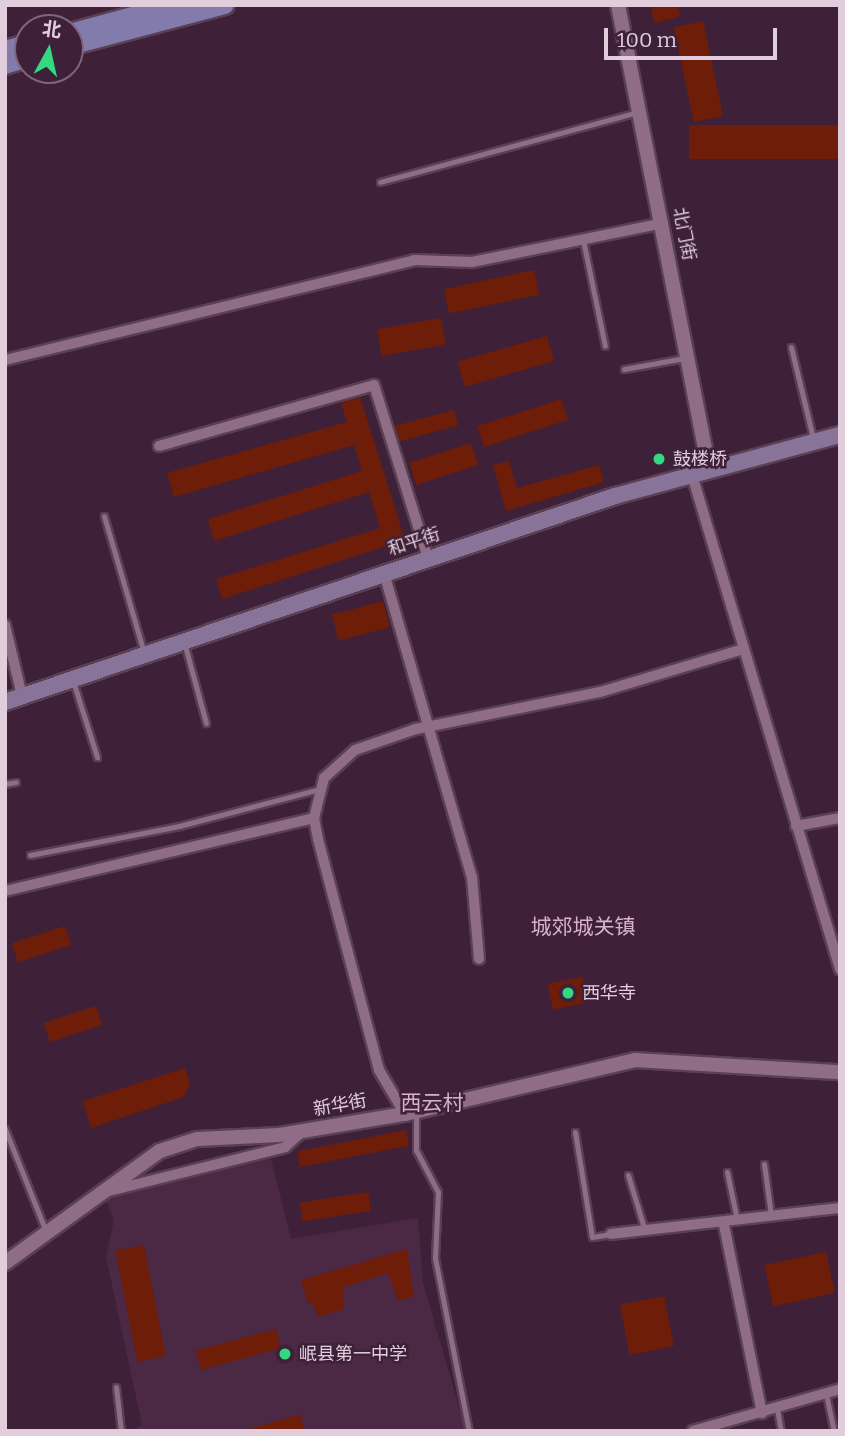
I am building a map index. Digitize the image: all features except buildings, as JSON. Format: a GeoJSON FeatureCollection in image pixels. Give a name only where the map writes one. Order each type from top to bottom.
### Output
{"type":"FeatureCollection","features":[{"type":"Feature","properties":{"kind":"main road"},"geometry":{"type":"LineString","coordinates":[[84,29],[173,5]]}},
{"type":"Feature","properties":{"kind":"main road"},"geometry":{"type":"LineString","coordinates":[[84,42],[225,5]]}},
{"type":"Feature","properties":{"kind":"main road","name":"和平街"},"geometry":{"type":"LineString","coordinates":[[5,702],[183,639],[428,558],[692,475],[840,435]]}},
{"type":"Feature","properties":{"kind":"street","name":"北门街"},"geometry":{"type":"LineString","coordinates":[[618,5],[663,223],[709,470]]}},
{"type":"Feature","properties":{"kind":"street"},"geometry":{"type":"LineString","coordinates":[[5,360],[415,260],[472,262],[663,223]]}},
{"type":"Feature","properties":{"kind":"street"},"geometry":{"type":"LineString","coordinates":[[159,446],[374,385],[428,558]]}},
{"type":"Feature","properties":{"kind":"street"},"geometry":{"type":"LineString","coordinates":[[692,475],[840,969]]}},
{"type":"Feature","properties":{"kind":"street"},"geometry":{"type":"LineString","coordinates":[[384,573],[472,877],[479,959]]}},
{"type":"Feature","properties":{"kind":"street"},"geometry":{"type":"LineString","coordinates":[[5,625],[22,696]]}},
{"type":"Feature","properties":{"kind":"street"},"geometry":{"type":"LineString","coordinates":[[411,1113],[379,1070],[314,818],[320,789],[338,761],[355,750],[429,727],[600,692],[743,649]]}},
{"type":"Feature","properties":{"kind":"street"},"geometry":{"type":"LineString","coordinates":[[5,891],[314,818]]}},
{"type":"Feature","properties":{"kind":"street"},"geometry":{"type":"LineString","coordinates":[[796,827],[840,818]]}},
{"type":"Feature","properties":{"kind":"street","name":"新华街"},"geometry":{"type":"LineString","coordinates":[[5,1264],[46,1229],[160,1151],[197,1139],[303,1131],[411,1113],[635,1060],[840,1072]]}},
{"type":"Feature","properties":{"kind":"street"},"geometry":{"type":"LineString","coordinates":[[96,1193],[285,1147],[303,1131]]}},
{"type":"Feature","properties":{"kind":"street"},"geometry":{"type":"LineString","coordinates":[[611,1234],[723,1225],[840,1208]]}},
{"type":"Feature","properties":{"kind":"street"},"geometry":{"type":"LineString","coordinates":[[723,1225],[762,1413]]}},
{"type":"Feature","properties":{"kind":"street"},"geometry":{"type":"LineString","coordinates":[[693,1431],[840,1389]]}},
{"type":"Feature","properties":{"kind":"lane"},"geometry":{"type":"LineString","coordinates":[[380,182],[641,111]]}},
{"type":"Feature","properties":{"kind":"lane"},"geometry":{"type":"LineString","coordinates":[[583,240],[605,346]]}},
{"type":"Feature","properties":{"kind":"lane"},"geometry":{"type":"LineString","coordinates":[[791,347],[814,441]]}},
{"type":"Feature","properties":{"kind":"lane"},"geometry":{"type":"LineString","coordinates":[[624,369],[688,358]]}},
{"type":"Feature","properties":{"kind":"lane"},"geometry":{"type":"LineString","coordinates":[[104,516],[144,653]]}},
{"type":"Feature","properties":{"kind":"lane"},"geometry":{"type":"LineString","coordinates":[[183,639],[206,723]]}},
{"type":"Feature","properties":{"kind":"lane"},"geometry":{"type":"LineString","coordinates":[[72,678],[97,757]]}},
{"type":"Feature","properties":{"kind":"lane"},"geometry":{"type":"LineString","coordinates":[[5,784],[16,782]]}},
{"type":"Feature","properties":{"kind":"lane"},"geometry":{"type":"LineString","coordinates":[[30,855],[179,826],[320,789]]}},
{"type":"Feature","properties":{"kind":"lane"},"geometry":{"type":"LineString","coordinates":[[411,1113],[416,1150],[438,1192],[435,1258],[469,1431]]}},
{"type":"Feature","properties":{"kind":"lane"},"geometry":{"type":"LineString","coordinates":[[5,1129],[46,1229]]}},
{"type":"Feature","properties":{"kind":"lane"},"geometry":{"type":"LineString","coordinates":[[575,1132],[592,1237],[611,1234]]}},
{"type":"Feature","properties":{"kind":"lane"},"geometry":{"type":"LineString","coordinates":[[764,1164],[771,1218]]}},
{"type":"Feature","properties":{"kind":"lane"},"geometry":{"type":"LineString","coordinates":[[727,1172],[737,1223]]}},
{"type":"Feature","properties":{"kind":"lane"},"geometry":{"type":"LineString","coordinates":[[628,1175],[645,1231]]}},
{"type":"Feature","properties":{"kind":"lane"},"geometry":{"type":"LineString","coordinates":[[116,1387],[121,1431]]}},
{"type":"Feature","properties":{"kind":"lane"},"geometry":{"type":"LineString","coordinates":[[826,1394],[834,1431]]}},
{"type":"Feature","properties":{"kind":"lane"},"geometry":{"type":"LineString","coordinates":[[776,1409],[781,1431]]}},
{"type":"Feature","properties":{"kind":"shaded area","name":"岷县第一中学"},"geometry":{"type":"Polygon","coordinates":[[[271,1159],[291,1239],[418,1218],[423,1283],[466,1431],[131,1431],[142,1425],[106,1257],[114,1220],[105,1199],[271,1159]]]}},
{"type":"Feature","properties":{"kind":"place","name":"鼓楼桥"},"geometry":{"type":"Point","coordinates":[659,459]}},
{"type":"Feature","properties":{"kind":"place","name":"西华寺"},"geometry":{"type":"Point","coordinates":[568,993]}},
{"type":"Feature","properties":{"kind":"place","name":"岷县第一中学"},"geometry":{"type":"Point","coordinates":[285,1354]}},
{"type":"Feature","properties":{"kind":"district","name":"城郊城关镇"},"geometry":{"type":"Point","coordinates":[583,927]}},
{"type":"Feature","properties":{"kind":"district","name":"西云村"},"geometry":{"type":"Point","coordinates":[432,1103]}}]}
